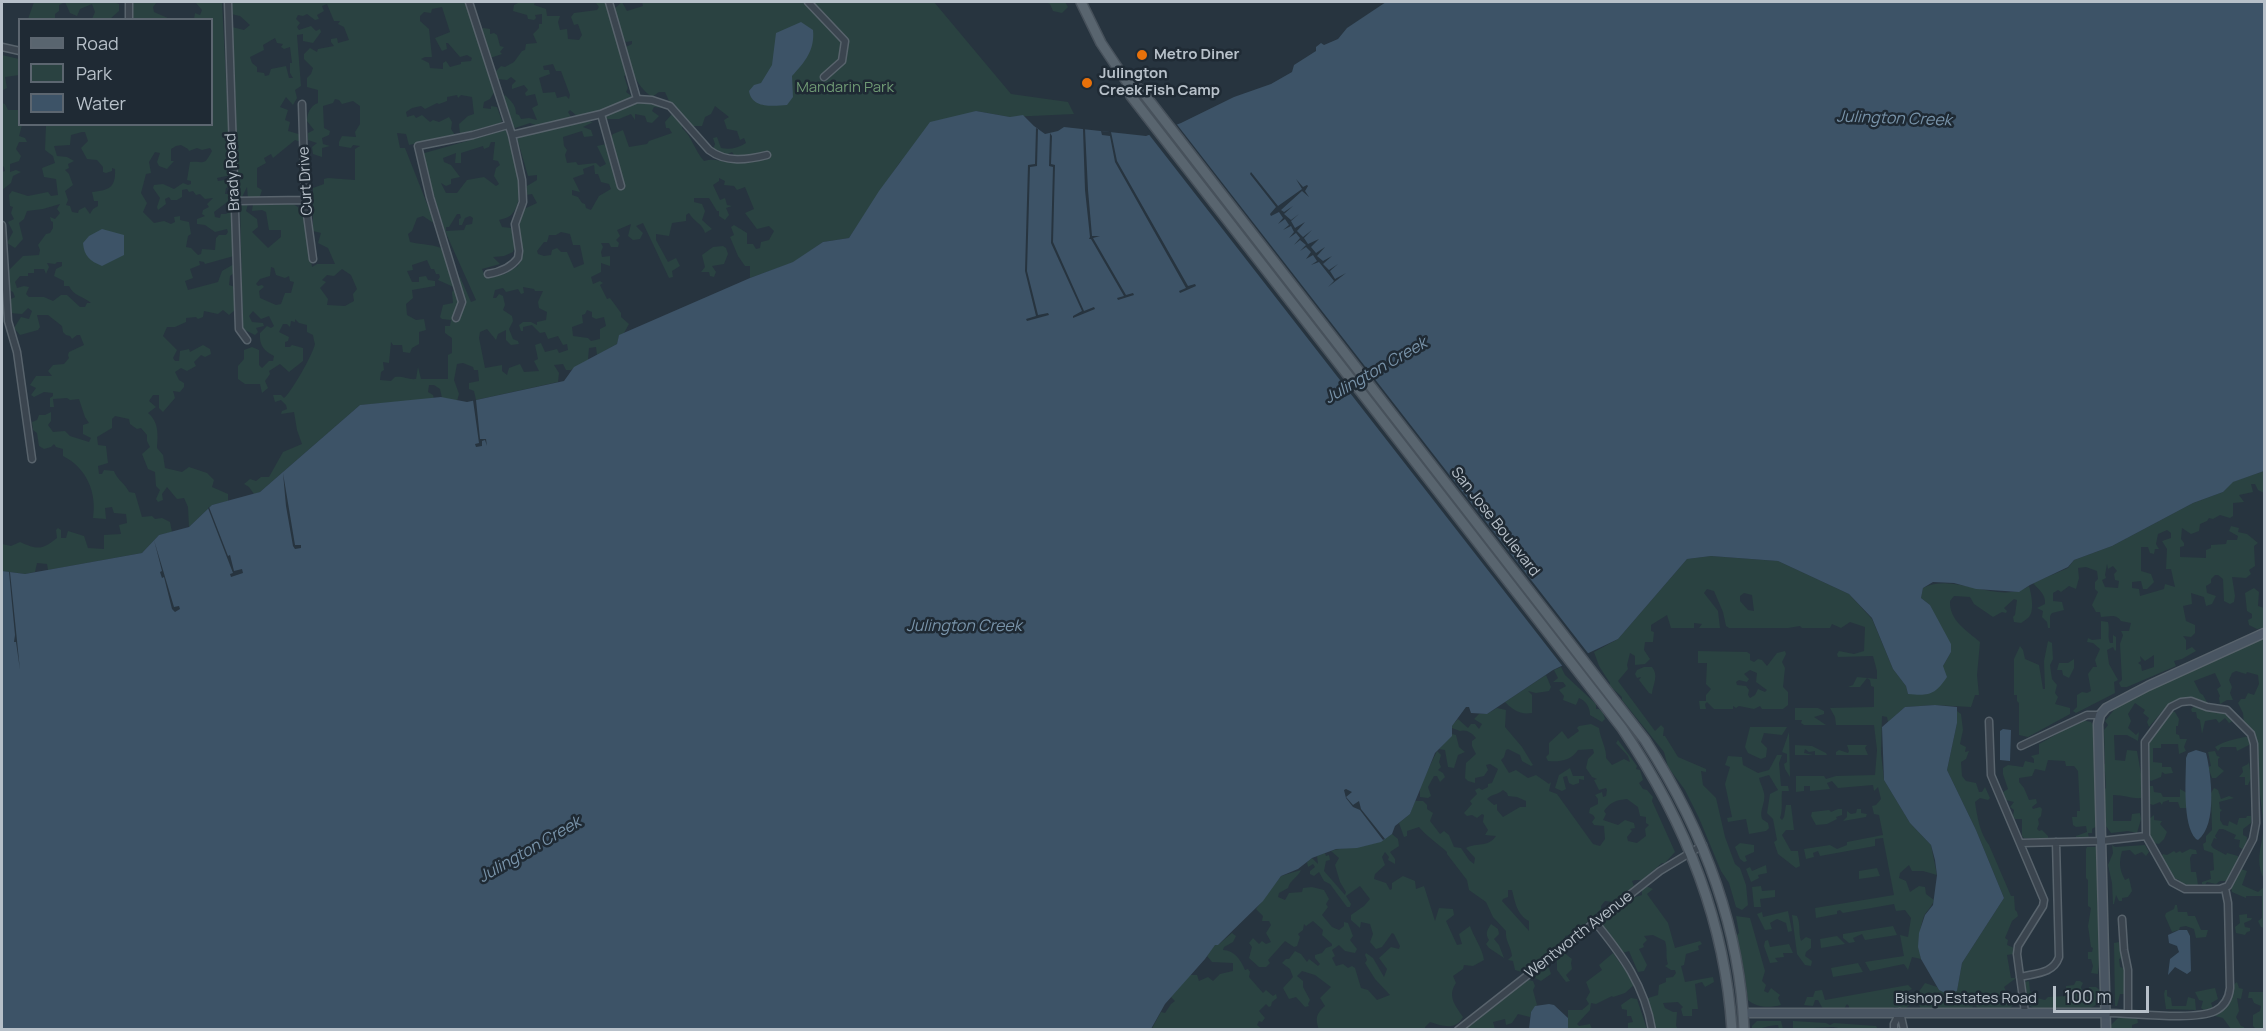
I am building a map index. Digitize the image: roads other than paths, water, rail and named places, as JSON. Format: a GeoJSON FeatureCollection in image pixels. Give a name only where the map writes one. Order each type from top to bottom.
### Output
{"type":"FeatureCollection","features":[{"type":"Feature","properties":{"kind":"main road","name":"San Jose Boulevard"},"geometry":{"type":"LineString","coordinates":[[1081,2],[1101,43],[1126,82],[1131,96],[1622,728],[1656,781],[1691,851],[1708,898],[1721,949],[1732,1029]]}},
{"type":"Feature","properties":{"kind":"main road","name":"San Jose Boulevard"},"geometry":{"type":"LineString","coordinates":[[1126,82],[1140,90],[1631,720],[1662,766],[1687,809],[1702,845],[1727,920],[1736,958],[1744,1029]]}},
{"type":"Feature","properties":{"kind":"main road"},"geometry":{"type":"LineString","coordinates":[[1721,949],[1726,952],[1736,1008],[1744,1013]]}},
{"type":"Feature","properties":{"kind":"street"},"geometry":{"type":"LineString","coordinates":[[129,2],[129,18]]}},
{"type":"Feature","properties":{"kind":"street","name":"Brady Road"},"geometry":{"type":"LineString","coordinates":[[228,2],[239,329],[247,340]]}},
{"type":"Feature","properties":{"kind":"street"},"geometry":{"type":"LineString","coordinates":[[469,2],[512,135],[524,194],[515,224],[519,251],[515,262],[509,267],[488,274]]}},
{"type":"Feature","properties":{"kind":"street"},"geometry":{"type":"LineString","coordinates":[[609,2],[637,99]]}},
{"type":"Feature","properties":{"kind":"street"},"geometry":{"type":"LineString","coordinates":[[808,2],[845,41],[842,61],[824,77]]}},
{"type":"Feature","properties":{"kind":"street"},"geometry":{"type":"LineString","coordinates":[[2,47],[18,51]]}},
{"type":"Feature","properties":{"kind":"street"},"geometry":{"type":"LineString","coordinates":[[512,135],[601,114],[637,99],[652,100],[670,106],[717,156],[733,159],[766,155]]}},
{"type":"Feature","properties":{"kind":"street","name":"Curt Drive"},"geometry":{"type":"LineString","coordinates":[[302,104],[305,200],[313,259]]}},
{"type":"Feature","properties":{"kind":"street"},"geometry":{"type":"LineString","coordinates":[[601,114],[621,186]]}},
{"type":"Feature","properties":{"kind":"street"},"geometry":{"type":"LineString","coordinates":[[456,318],[462,302],[430,196],[418,147],[508,125]]}},
{"type":"Feature","properties":{"kind":"street"},"geometry":{"type":"LineString","coordinates":[[236,201],[305,200]]}},
{"type":"Feature","properties":{"kind":"street"},"geometry":{"type":"LineString","coordinates":[[2,225],[8,321],[17,352],[32,459]]}},
{"type":"Feature","properties":{"kind":"street"},"geometry":{"type":"LineString","coordinates":[[2106,1029],[2098,724],[2100,715],[2106,708],[2148,686],[2265,633]]}},
{"type":"Feature","properties":{"kind":"street"},"geometry":{"type":"LineString","coordinates":[[2191,701],[2232,713],[2247,729],[2253,740],[2256,824],[2253,839],[2245,857],[2231,883],[2225,888],[2185,889],[2177,886],[2155,854],[2146,836],[2144,747],[2148,734],[2168,709],[2181,702],[2191,701]]}},
{"type":"Feature","properties":{"kind":"street"},"geometry":{"type":"LineString","coordinates":[[2021,746],[2087,715],[2100,715]]}},
{"type":"Feature","properties":{"kind":"street"},"geometry":{"type":"LineString","coordinates":[[1989,721],[1991,775],[2044,900],[2043,906],[2018,946],[2017,954],[2025,1012]]}},
{"type":"Feature","properties":{"kind":"street"},"geometry":{"type":"LineString","coordinates":[[2021,843],[2101,841],[2146,836]]}},
{"type":"Feature","properties":{"kind":"street"},"geometry":{"type":"LineString","coordinates":[[2020,978],[2051,969],[2056,965],[2059,957],[2056,842]]}},
{"type":"Feature","properties":{"kind":"street","name":"Wentworth Avenue"},"geometry":{"type":"LineString","coordinates":[[1458,1029],[1660,872],[1702,845]]}},
{"type":"Feature","properties":{"kind":"street"},"geometry":{"type":"LineString","coordinates":[[2106,1013],[2147,1016],[2202,1014],[2216,1011],[2225,1003],[2230,988],[2228,903],[2225,888]]}},
{"type":"Feature","properties":{"kind":"street"},"geometry":{"type":"LineString","coordinates":[[2122,919],[2123,943],[2128,969],[2128,1013]]}},
{"type":"Feature","properties":{"kind":"street"},"geometry":{"type":"LineString","coordinates":[[1595,922],[1637,981],[1646,1002],[1652,1029]]}},
{"type":"Feature","properties":{"kind":"street"},"geometry":{"type":"LineString","coordinates":[[1894,1029],[1899,1012]]}},
{"type":"Feature","properties":{"kind":"street"},"geometry":{"type":"LineString","coordinates":[[1899,1012],[1904,1029]]}},
{"type":"Feature","properties":{"kind":"street","name":"Bishop Estates Road"},"geometry":{"type":"LineString","coordinates":[[1744,1013],[2106,1013]]}},
{"type":"Feature","properties":{"kind":"water","name":"Julington Creek"},"geometry":{"type":"Polygon","coordinates":[[[1386,2],[2264,2],[2264,471],[2233,482],[2223,492],[2193,503],[2112,546],[2074,560],[2068,567],[2019,592],[1976,589],[1954,583],[1933,582],[1923,588],[1921,598],[1930,605],[1951,644],[1951,652],[1943,666],[1947,677],[1935,691],[1921,695],[1908,694],[1906,686],[1893,669],[1872,618],[1849,594],[1778,561],[1711,556],[1687,559],[1618,639],[1553,670],[1487,714],[1471,713],[1469,707],[1466,707],[1452,726],[1452,736],[1435,753],[1410,814],[1395,826],[1392,834],[1381,842],[1357,848],[1336,849],[1312,858],[1298,869],[1281,876],[1263,901],[1218,945],[1215,945],[1165,1004],[1151,1029],[2,1030],[2,571],[25,574],[142,553],[159,535],[189,527],[212,505],[260,492],[360,405],[441,397],[467,402],[564,381],[574,367],[617,344],[619,335],[750,278],[793,262],[823,242],[849,238],[879,191],[930,122],[976,111],[1010,117],[1023,115],[1045,134],[1064,127],[1146,136],[1181,123],[1234,97],[1271,84],[1292,72],[1294,65],[1316,51],[1316,47],[1321,43],[1324,45],[1338,39],[1347,28],[1386,2]]]}},
{"type":"Feature","properties":{"kind":"water"},"geometry":{"type":"Polygon","coordinates":[[[801,22],[813,30],[813,37],[808,55],[792,76],[793,97],[787,105],[759,104],[754,101],[749,91],[754,85],[761,83],[772,65],[776,33],[801,22]]]}},
{"type":"Feature","properties":{"kind":"water"},"geometry":{"type":"Polygon","coordinates":[[[102,229],[124,235],[124,255],[102,266],[88,258],[83,243],[89,236],[102,229]]]}},
{"type":"Feature","properties":{"kind":"water"},"geometry":{"type":"Polygon","coordinates":[[[1935,705],[1957,707],[1957,723],[1947,770],[1976,830],[2004,898],[1962,963],[1957,991],[1947,994],[1939,990],[1921,959],[1918,947],[1919,933],[1925,915],[1933,905],[1937,875],[1931,845],[1910,823],[1884,780],[1882,727],[1905,707],[1935,705]]]}},
{"type":"Feature","properties":{"kind":"water"},"geometry":{"type":"Polygon","coordinates":[[[2011,730],[2010,761],[2000,760],[2000,731],[2011,730]]]}},
{"type":"Feature","properties":{"kind":"water"},"geometry":{"type":"Polygon","coordinates":[[[2196,750],[2206,753],[2211,798],[2208,823],[2198,840],[2189,823],[2185,789],[2186,758],[2188,753],[2196,750]]]}},
{"type":"Feature","properties":{"kind":"water"},"geometry":{"type":"Polygon","coordinates":[[[2179,930],[2187,930],[2190,936],[2191,971],[2187,974],[2175,967],[2168,975],[2170,959],[2179,952],[2177,946],[2169,943],[2168,935],[2179,930]]]}},
{"type":"Feature","properties":{"kind":"water"},"geometry":{"type":"Polygon","coordinates":[[[1554,1005],[1568,1018],[1568,1029],[1529,1029],[1531,1012],[1535,1006],[1554,1005]]]}},
{"type":"Feature","properties":{"kind":"place","name":"Metro Diner"},"geometry":{"type":"Point","coordinates":[1142,55]}},
{"type":"Feature","properties":{"kind":"place","name":"Julington Creek Fish Camp"},"geometry":{"type":"Point","coordinates":[1087,83]}},
{"type":"Feature","properties":{"kind":"park label","name":"Mandarin Park"},"geometry":{"type":"Point","coordinates":[845,88]}}]}
